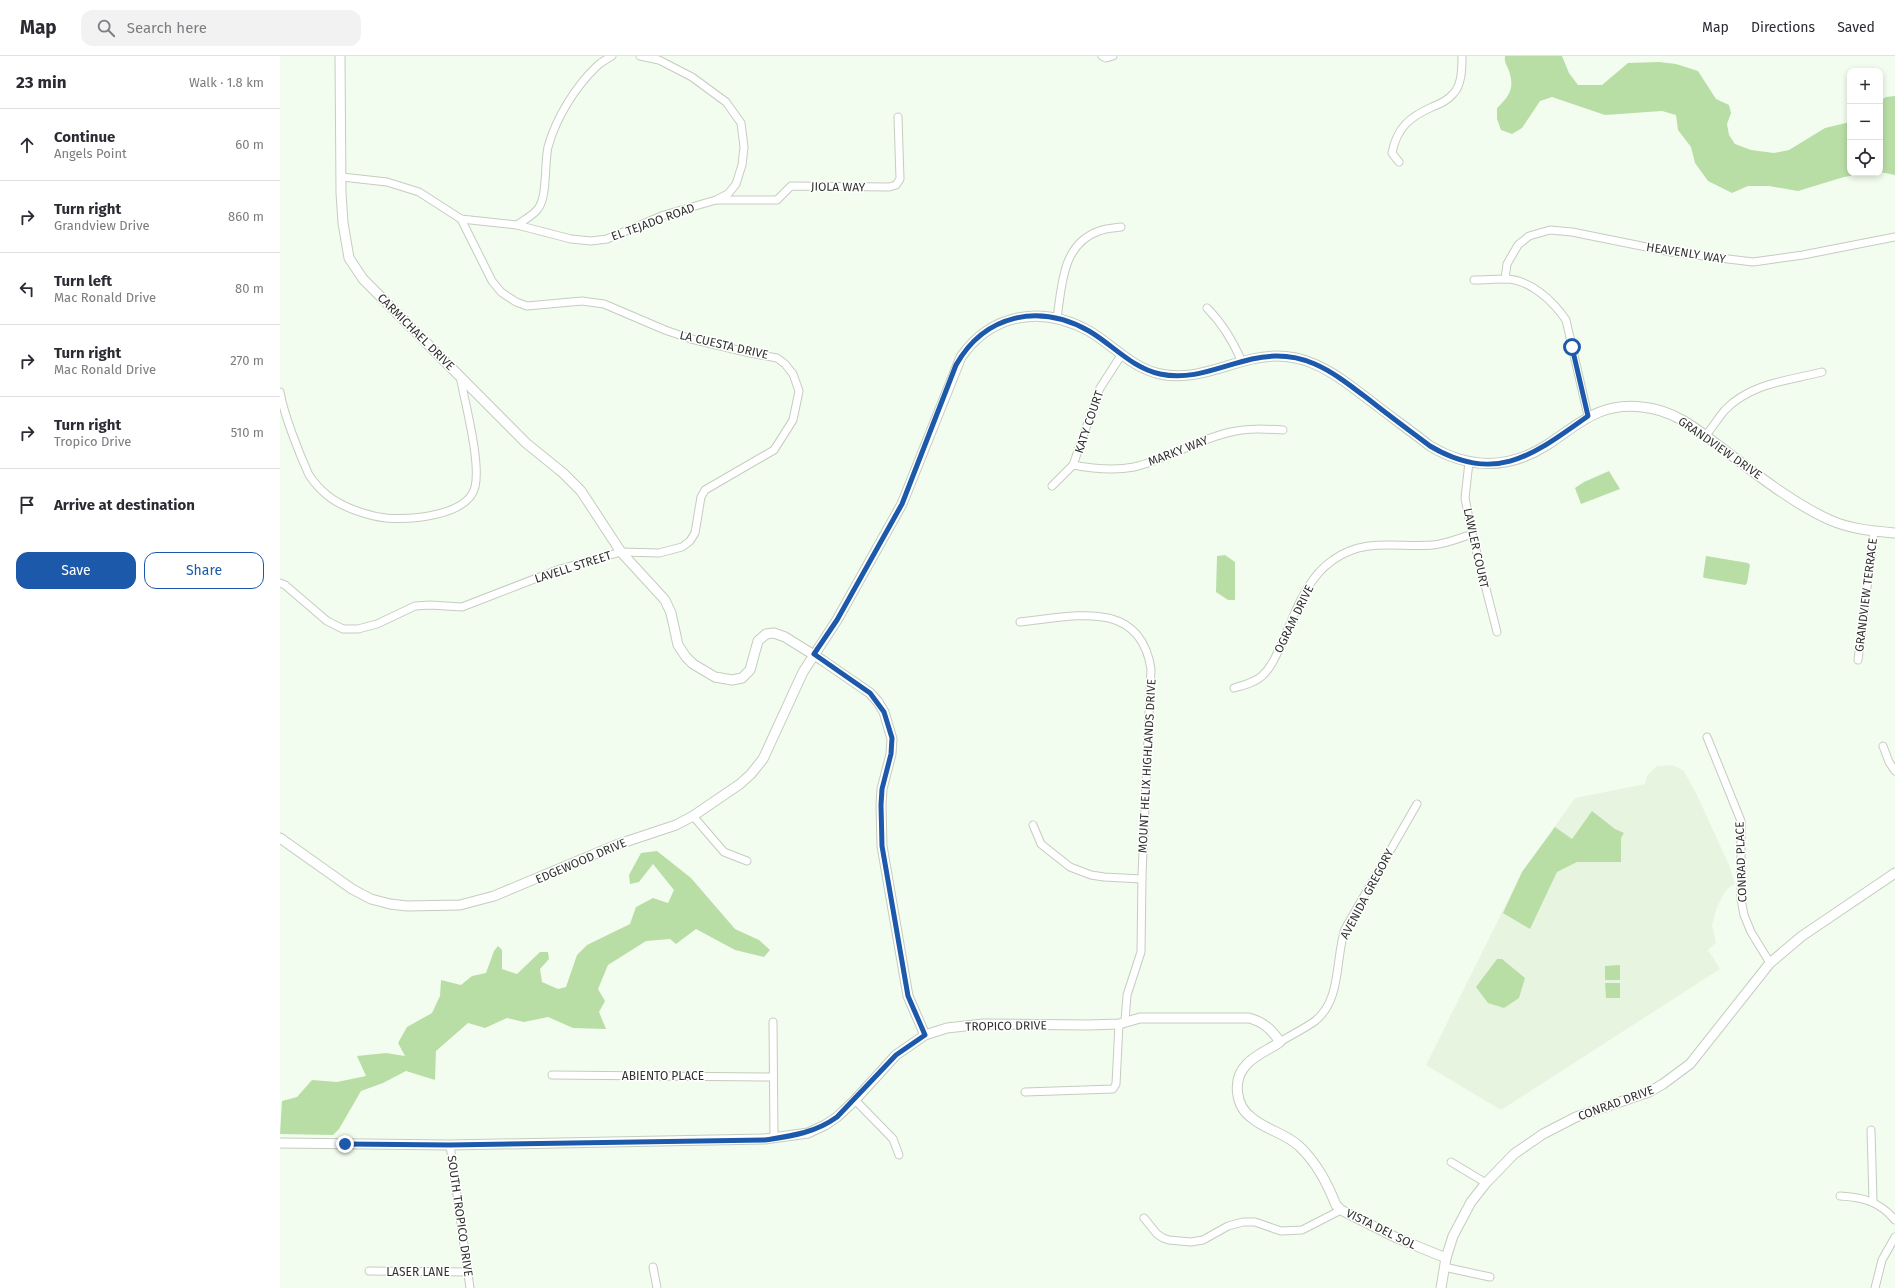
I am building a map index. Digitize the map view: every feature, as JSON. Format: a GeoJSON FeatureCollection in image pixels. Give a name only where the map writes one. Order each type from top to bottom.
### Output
{"type":"FeatureCollection","features":[{"type":"Feature","properties":{"kind":"street","name":"CARMICHAEL DRIVE"},"geometry":{"type":"LineString","coordinates":[[340,56],[343,223],[349,258],[363,278],[526,443],[563,473],[581,491],[621,552]]}},
{"type":"Feature","properties":{"kind":"street"},"geometry":{"type":"LineString","coordinates":[[517,225],[538,209],[544,192],[548,149],[552,134],[568,102],[598,65],[612,56]]}},
{"type":"Feature","properties":{"kind":"street","name":"EL TEJADO ROAD"},"geometry":{"type":"LineString","coordinates":[[342,177],[387,182],[419,192],[461,219],[517,225],[571,239],[591,241],[607,239],[664,216],[716,200],[728,194],[736,184],[742,165],[744,148],[741,123],[726,102],[692,77],[659,60],[640,56]]}},
{"type":"Feature","properties":{"kind":"street"},"geometry":{"type":"LineString","coordinates":[[1102,56],[1106,58],[1113,56]]}},
{"type":"Feature","properties":{"kind":"street"},"geometry":{"type":"LineString","coordinates":[[1399,162],[1392,153],[1397,135],[1408,120],[1418,113],[1444,102],[1454,94],[1459,83],[1462,56]]}},
{"type":"Feature","properties":{"kind":"street","name":"JIOLA WAY"},"geometry":{"type":"LineString","coordinates":[[716,200],[777,200],[791,186],[889,187],[896,185],[900,179],[898,117]]}},
{"type":"Feature","properties":{"kind":"street","name":"LA CUESTA DRIVE"},"geometry":{"type":"LineString","coordinates":[[461,219],[492,281],[501,292],[516,302],[527,306],[582,301],[604,304],[691,339],[777,358],[786,364],[793,374],[799,391],[793,420],[774,450],[706,490],[701,497],[695,533],[690,541],[678,550],[659,553],[621,552]]}},
{"type":"Feature","properties":{"kind":"street"},"geometry":{"type":"LineString","coordinates":[[1057,318],[1065,267],[1072,252],[1091,234],[1100,230],[1121,227]]}},
{"type":"Feature","properties":{"kind":"street","name":"HEAVENLY WAY"},"geometry":{"type":"LineString","coordinates":[[1505,279],[1507,264],[1518,245],[1529,236],[1550,230],[1572,232],[1671,252],[1752,262],[1803,255],[1895,237]]}},
{"type":"Feature","properties":{"kind":"street"},"geometry":{"type":"LineString","coordinates":[[1474,280],[1505,279],[1524,284],[1546,296],[1558,308],[1566,320],[1588,416]]}},
{"type":"Feature","properties":{"kind":"street"},"geometry":{"type":"LineString","coordinates":[[1207,308],[1220,320],[1232,339],[1242,362]]}},
{"type":"Feature","properties":{"kind":"street","name":"GRANDVIEW DRIVE"},"geometry":{"type":"LineString","coordinates":[[814,654],[837,620],[902,504],[956,365],[966,350],[979,336],[1002,322],[1029,316],[1057,318],[1089,331],[1143,369],[1171,376],[1204,374],[1242,362],[1265,357],[1300,359],[1323,367],[1333,373],[1430,446],[1445,454],[1469,462],[1493,464],[1521,458],[1547,445],[1588,416],[1602,410],[1624,406],[1651,408],[1671,414],[1706,435],[1731,456],[1793,500],[1830,520],[1874,531],[1895,533]]}},
{"type":"Feature","properties":{"kind":"street","name":"KATY COURT"},"geometry":{"type":"LineString","coordinates":[[1052,486],[1073,465],[1100,388],[1122,354]]}},
{"type":"Feature","properties":{"kind":"street"},"geometry":{"type":"LineString","coordinates":[[1706,435],[1724,411],[1752,391],[1771,383],[1822,372]]}},
{"type":"Feature","properties":{"kind":"street"},"geometry":{"type":"LineString","coordinates":[[280,392],[282,405],[310,476],[326,494],[337,502],[352,509],[385,518],[405,518],[453,510],[463,503],[475,487],[476,461],[460,376]]}},
{"type":"Feature","properties":{"kind":"street","name":"MARKY WAY"},"geometry":{"type":"LineString","coordinates":[[1073,465],[1101,469],[1123,468],[1144,464],[1216,436],[1232,432],[1252,429],[1283,430]]}},
{"type":"Feature","properties":{"kind":"street","name":"LAWLER COURT"},"geometry":{"type":"LineString","coordinates":[[1469,462],[1465,498],[1472,534],[1497,632]]}},
{"type":"Feature","properties":{"kind":"street","name":"GRANDVIEW TERRACE"},"geometry":{"type":"LineString","coordinates":[[1858,660],[1874,531]]}},
{"type":"Feature","properties":{"kind":"street","name":"OGRAM DRIVE"},"geometry":{"type":"LineString","coordinates":[[1234,688],[1251,683],[1262,676],[1273,662],[1302,599],[1318,573],[1331,561],[1346,552],[1376,544],[1435,545],[1472,534]]}},
{"type":"Feature","properties":{"kind":"street","name":"LAVELL STREET"},"geometry":{"type":"LineString","coordinates":[[280,583],[285,584],[327,621],[343,629],[358,629],[377,624],[415,606],[430,605],[462,607],[560,569],[621,552],[665,600],[671,614],[676,638],[682,651],[693,664],[708,674],[727,680],[742,678],[750,670],[758,641],[763,636],[770,633],[785,637],[814,654]]}},
{"type":"Feature","properties":{"kind":"street","name":"MOUNT HELIX HIGHLANDS DRIVE"},"geometry":{"type":"LineString","coordinates":[[1020,622],[1092,614],[1117,620],[1130,628],[1145,646],[1151,669],[1142,879],[1142,952],[1127,995],[1122,1023],[1116,1084],[1113,1089],[1025,1092]]}},
{"type":"Feature","properties":{"kind":"street"},"geometry":{"type":"LineString","coordinates":[[814,654],[870,693],[884,712],[892,738],[891,754],[882,789],[882,846],[908,996],[925,1035]]}},
{"type":"Feature","properties":{"kind":"street","name":"EDGEWOOD DRIVE"},"geometry":{"type":"LineString","coordinates":[[280,838],[352,889],[371,899],[390,904],[407,906],[450,906],[470,903],[494,896],[616,845],[676,825],[693,816],[740,784],[757,767],[767,751],[793,692],[814,654]]}},
{"type":"Feature","properties":{"kind":"street","name":"CONRAD PLACE"},"geometry":{"type":"LineString","coordinates":[[1707,737],[1741,821],[1741,899],[1744,915],[1751,932],[1770,963]]}},
{"type":"Feature","properties":{"kind":"street"},"geometry":{"type":"LineString","coordinates":[[1883,746],[1889,762],[1895,771]]}},
{"type":"Feature","properties":{"kind":"street","name":"AVENIDA GREGORY"},"geometry":{"type":"LineString","coordinates":[[1340,1210],[1336,1206],[1321,1172],[1307,1154],[1289,1138],[1253,1119],[1240,1104],[1237,1086],[1243,1068],[1247,1063],[1315,1021],[1322,1014],[1333,995],[1341,941],[1345,929],[1417,804]]}},
{"type":"Feature","properties":{"kind":"street"},"geometry":{"type":"LineString","coordinates":[[693,816],[724,852],[747,861]]}},
{"type":"Feature","properties":{"kind":"street"},"geometry":{"type":"LineString","coordinates":[[1033,825],[1041,844],[1070,867],[1091,875],[1142,879]]}},
{"type":"Feature","properties":{"kind":"street","name":"CONRAD DRIVE"},"geometry":{"type":"LineString","coordinates":[[1441,1288],[1445,1263],[1453,1236],[1471,1202],[1486,1183],[1514,1154],[1543,1134],[1576,1117],[1649,1092],[1663,1084],[1690,1064],[1770,963],[1802,936],[1895,873]]}},
{"type":"Feature","properties":{"kind":"street","name":"TROPICO DRIVE"},"geometry":{"type":"LineString","coordinates":[[280,1143],[450,1145],[774,1138],[808,1133],[826,1125],[854,1100],[896,1055],[925,1035],[947,1028],[983,1024],[1122,1023],[1140,1018],[1249,1018],[1257,1020],[1271,1029],[1280,1042]]}},
{"type":"Feature","properties":{"kind":"street"},"geometry":{"type":"LineString","coordinates":[[773,1022],[774,1138]]}},
{"type":"Feature","properties":{"kind":"street","name":"ABIENTO PLACE"},"geometry":{"type":"LineString","coordinates":[[552,1075],[773,1077]]}},
{"type":"Feature","properties":{"kind":"street"},"geometry":{"type":"LineString","coordinates":[[854,1100],[894,1139],[899,1155]]}},
{"type":"Feature","properties":{"kind":"street"},"geometry":{"type":"LineString","coordinates":[[1871,1130],[1872,1201]]}},
{"type":"Feature","properties":{"kind":"street","name":"SOUTH TROPICO DRIVE"},"geometry":{"type":"LineString","coordinates":[[450,1145],[470,1288]]}},
{"type":"Feature","properties":{"kind":"street"},"geometry":{"type":"LineString","coordinates":[[1451,1162],[1486,1183]]}},
{"type":"Feature","properties":{"kind":"street"},"geometry":{"type":"LineString","coordinates":[[1840,1196],[1856,1196],[1872,1201],[1887,1211],[1895,1220]]}},
{"type":"Feature","properties":{"kind":"street","name":"VISTA DEL SOL"},"geometry":{"type":"LineString","coordinates":[[1144,1218],[1157,1234],[1164,1238],[1191,1242],[1203,1240],[1228,1226],[1243,1222],[1255,1222],[1282,1231],[1302,1230],[1340,1210],[1445,1263]]}},
{"type":"Feature","properties":{"kind":"street"},"geometry":{"type":"LineString","coordinates":[[1875,1288],[1882,1260],[1895,1237]]}},
{"type":"Feature","properties":{"kind":"street"},"geometry":{"type":"LineString","coordinates":[[1445,1263],[1490,1276]]}},
{"type":"Feature","properties":{"kind":"street"},"geometry":{"type":"LineString","coordinates":[[653,1267],[657,1288]]}},
{"type":"Feature","properties":{"kind":"street","name":"LASER LANE"},"geometry":{"type":"LineString","coordinates":[[369,1272],[467,1272]]}},
{"type":"Feature","properties":{"kind":"shaded area"},"geometry":{"type":"Polygon","coordinates":[[[1673,765],[1684,771],[1697,795],[1729,865],[1735,884],[1726,890],[1717,907],[1712,925],[1716,943],[1706,952],[1709,951],[1720,969],[1501,1110],[1426,1065],[1522,872],[1575,798],[1645,784],[1647,776],[1657,766],[1673,765]]]}},
{"type":"Feature","properties":{"kind":"green space"},"geometry":{"type":"Polygon","coordinates":[[[1505,56],[1562,56],[1569,73],[1578,85],[1602,85],[1628,63],[1659,62],[1676,64],[1698,71],[1716,99],[1729,105],[1731,113],[1727,124],[1729,135],[1735,144],[1751,150],[1774,153],[1789,150],[1825,128],[1847,123],[1847,176],[1850,176],[1798,191],[1769,186],[1748,186],[1732,193],[1708,181],[1695,163],[1691,147],[1678,130],[1676,115],[1662,111],[1605,115],[1552,97],[1540,101],[1522,128],[1512,134],[1501,130],[1497,119],[1497,108],[1508,96],[1511,87],[1511,77],[1505,62],[1505,56]]]}},
{"type":"Feature","properties":{"kind":"green space"},"geometry":{"type":"Polygon","coordinates":[[[1895,96],[1895,175],[1883,173],[1883,99],[1886,97],[1895,96]]]}},
{"type":"Feature","properties":{"kind":"green space"},"geometry":{"type":"Polygon","coordinates":[[[1609,471],[1620,489],[1581,504],[1575,488],[1584,482],[1609,471]]]}},
{"type":"Feature","properties":{"kind":"green space"},"geometry":{"type":"Polygon","coordinates":[[[1225,555],[1235,562],[1235,600],[1228,600],[1216,592],[1217,556],[1225,555]]]}},
{"type":"Feature","properties":{"kind":"green space"},"geometry":{"type":"Polygon","coordinates":[[[1706,556],[1748,563],[1750,565],[1747,583],[1745,585],[1703,577],[1706,556]]]}},
{"type":"Feature","properties":{"kind":"green space"},"geometry":{"type":"Polygon","coordinates":[[[1592,811],[1615,829],[1624,833],[1621,838],[1621,862],[1577,862],[1557,872],[1530,929],[1503,913],[1522,872],[1555,827],[1572,839],[1592,811]]]}},
{"type":"Feature","properties":{"kind":"green space"},"geometry":{"type":"Polygon","coordinates":[[[657,851],[691,878],[735,929],[759,940],[770,950],[764,957],[735,950],[696,929],[676,944],[670,939],[646,941],[608,965],[598,989],[605,1001],[599,1012],[606,1029],[573,1028],[548,1017],[524,1022],[507,1018],[485,1028],[468,1023],[436,1051],[435,1080],[406,1071],[383,1083],[361,1091],[339,1129],[333,1135],[280,1134],[282,1101],[297,1097],[312,1080],[337,1082],[366,1076],[357,1056],[386,1053],[405,1056],[398,1043],[407,1027],[432,1013],[440,996],[441,980],[461,985],[472,976],[486,973],[494,951],[498,946],[502,950],[502,969],[517,974],[540,952],[548,952],[549,959],[540,969],[542,982],[558,989],[566,987],[577,955],[587,945],[630,924],[636,907],[653,898],[668,903],[674,890],[653,864],[639,882],[630,884],[629,875],[641,853],[657,851]]]}},
{"type":"Feature","properties":{"kind":"green space"},"geometry":{"type":"Polygon","coordinates":[[[1497,959],[1502,959],[1525,978],[1519,998],[1504,1008],[1488,1003],[1476,987],[1497,959]]]}},
{"type":"Feature","properties":{"kind":"green space"},"geometry":{"type":"Polygon","coordinates":[[[1620,965],[1620,980],[1605,980],[1605,966],[1620,965]]]}},
{"type":"Feature","properties":{"kind":"green space"},"geometry":{"type":"Polygon","coordinates":[[[1605,983],[1620,983],[1620,998],[1606,998],[1605,983]]]}},
{"type":"Feature","properties":{"kind":"route"},"geometry":{"type":"LineString","coordinates":[[345,1144],[450,1145],[765,1140],[808,1133],[826,1125],[837,1117],[896,1055],[925,1035],[908,996],[882,846],[880,821],[882,789],[891,754],[892,738],[884,712],[870,693],[814,654],[837,620],[902,504],[956,365],[972,343],[986,331],[1002,322],[1020,317],[1038,315],[1057,318],[1089,331],[1143,369],[1171,376],[1204,374],[1242,362],[1265,357],[1289,357],[1300,359],[1323,367],[1333,373],[1430,446],[1445,454],[1469,462],[1483,464],[1512,461],[1539,450],[1588,416],[1572,347]]}}]}
